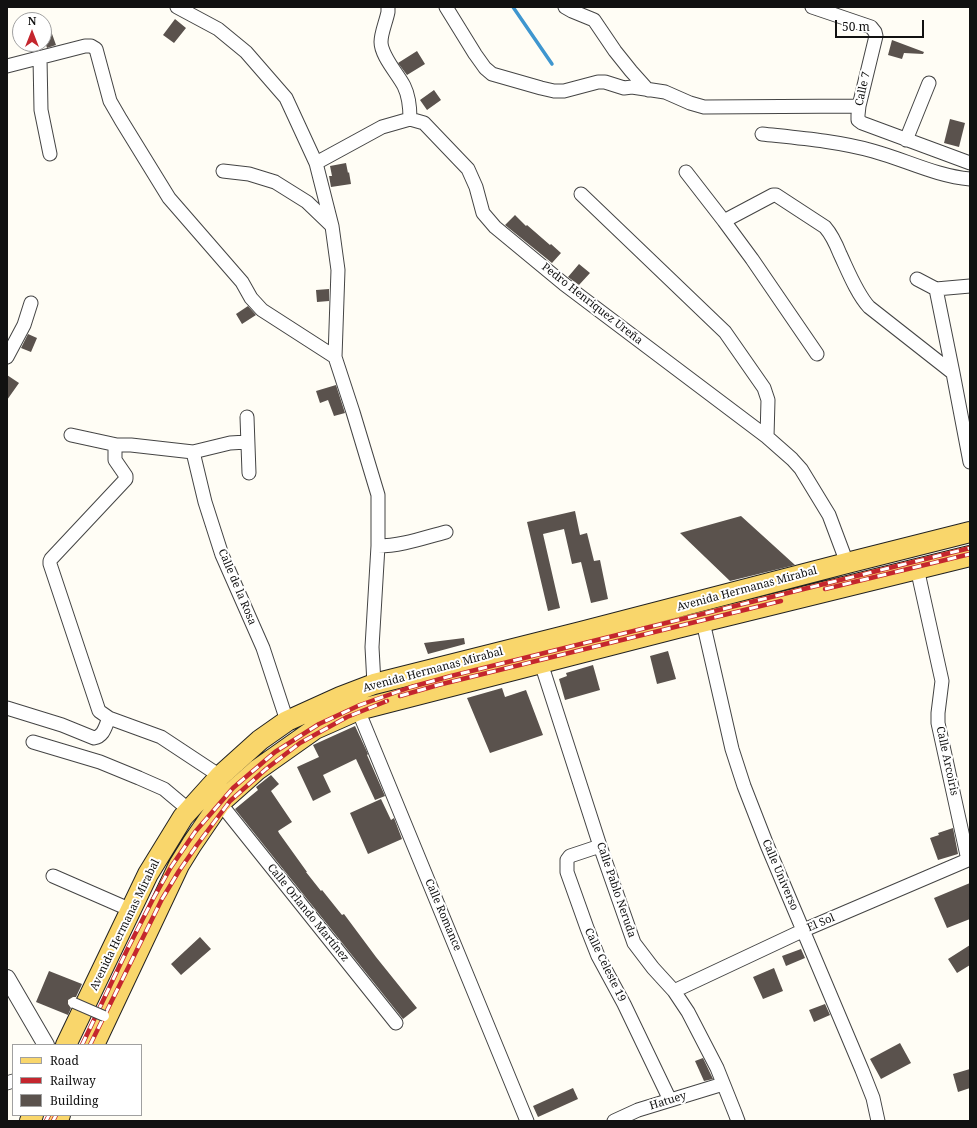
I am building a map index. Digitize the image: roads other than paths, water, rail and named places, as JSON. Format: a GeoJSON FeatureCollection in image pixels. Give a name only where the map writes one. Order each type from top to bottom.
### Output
{"type":"FeatureCollection","features":[{"type":"Feature","properties":{"kind":"main road","name":"Avenida Hermanas Mirabal"},"geometry":{"type":"LineString","coordinates":[[66,1044],[148,874],[183,817],[220,776],[260,740],[287,721],[340,697],[374,684],[970,532]]}},
{"type":"Feature","properties":{"kind":"main road","name":"Avenida Hermanas Mirabal"},"geometry":{"type":"LineString","coordinates":[[94,1044],[179,865],[220,803],[257,770],[315,729],[358,710],[917,568],[970,556]]}},
{"type":"Feature","properties":{"kind":"street"},"geometry":{"type":"LineString","coordinates":[[176,7],[218,29],[246,52],[286,98],[316,162],[332,226],[338,270],[335,357],[378,495],[378,546],[372,647],[374,684]]}},
{"type":"Feature","properties":{"kind":"street"},"geometry":{"type":"LineString","coordinates":[[316,162],[382,127],[410,119],[408,98],[404,86],[383,52],[381,43],[388,7]]}},
{"type":"Feature","properties":{"kind":"street"},"geometry":{"type":"LineString","coordinates":[[446,7],[476,54],[492,74],[541,88],[554,91],[564,91],[598,82],[605,82],[624,88],[632,86],[665,92],[690,103],[704,106],[859,106]]}},
{"type":"Feature","properties":{"kind":"street"},"geometry":{"type":"LineString","coordinates":[[565,7],[594,20]]}},
{"type":"Feature","properties":{"kind":"street"},"geometry":{"type":"LineString","coordinates":[[588,7],[594,20],[615,51],[648,90]]}},
{"type":"Feature","properties":{"kind":"street","name":"Calle 7"},"geometry":{"type":"LineString","coordinates":[[812,7],[871,27],[875,32],[876,36],[859,106],[858,120],[862,123],[906,140],[970,163]]}},
{"type":"Feature","properties":{"kind":"street"},"geometry":{"type":"LineString","coordinates":[[7,66],[85,46],[91,46],[96,49],[110,101],[169,198],[242,282],[251,298],[262,310],[335,357]]}},
{"type":"Feature","properties":{"kind":"street"},"geometry":{"type":"LineString","coordinates":[[40,58],[41,110],[50,154]]}},
{"type":"Feature","properties":{"kind":"street"},"geometry":{"type":"LineString","coordinates":[[906,140],[929,83]]}},
{"type":"Feature","properties":{"kind":"street","name":"Pedro Henriquez Ureña"},"geometry":{"type":"LineString","coordinates":[[410,119],[424,123],[468,169],[476,187],[483,213],[495,227],[564,284],[767,437],[792,459],[801,469],[829,515],[847,563]]}},
{"type":"Feature","properties":{"kind":"street"},"geometry":{"type":"LineString","coordinates":[[762,134],[848,145],[875,152],[946,175],[970,179]]}},
{"type":"Feature","properties":{"kind":"street"},"geometry":{"type":"LineString","coordinates":[[223,171],[249,174],[275,182],[307,202],[332,226]]}},
{"type":"Feature","properties":{"kind":"street"},"geometry":{"type":"LineString","coordinates":[[686,172],[752,259],[817,354]]}},
{"type":"Feature","properties":{"kind":"street"},"geometry":{"type":"LineString","coordinates":[[581,194],[725,332],[764,388],[768,400],[767,437]]}},
{"type":"Feature","properties":{"kind":"street"},"geometry":{"type":"LineString","coordinates":[[724,221],[773,195],[776,195],[813,219],[831,233],[848,270],[868,307],[953,373]]}},
{"type":"Feature","properties":{"kind":"street"},"geometry":{"type":"LineString","coordinates":[[917,279],[936,289],[970,286]]}},
{"type":"Feature","properties":{"kind":"street"},"geometry":{"type":"LineString","coordinates":[[936,289],[970,462]]}},
{"type":"Feature","properties":{"kind":"street"},"geometry":{"type":"LineString","coordinates":[[7,357],[24,325],[31,303]]}},
{"type":"Feature","properties":{"kind":"street"},"geometry":{"type":"LineString","coordinates":[[247,418],[249,473]]}},
{"type":"Feature","properties":{"kind":"street"},"geometry":{"type":"LineString","coordinates":[[71,435],[117,445],[131,445],[193,452],[230,443],[247,442]]}},
{"type":"Feature","properties":{"kind":"street"},"geometry":{"type":"LineString","coordinates":[[117,445],[115,446],[114,458],[126,476],[126,479],[49,562],[99,711],[109,718],[161,737],[220,776]]}},
{"type":"Feature","properties":{"kind":"street","name":"Calle de la Rosa"},"geometry":{"type":"LineString","coordinates":[[193,452],[222,555],[263,648],[287,721]]}},
{"type":"Feature","properties":{"kind":"street"},"geometry":{"type":"LineString","coordinates":[[378,546],[390,546],[405,543],[446,532]]}},
{"type":"Feature","properties":{"kind":"street","name":"Calle Arcoiris"},"geometry":{"type":"LineString","coordinates":[[917,568],[942,683],[938,723],[969,859]]}},
{"type":"Feature","properties":{"kind":"street","name":"Calle Universo"},"geometry":{"type":"LineString","coordinates":[[703,622],[732,749],[744,786],[767,845],[868,1084],[878,1121]]}},
{"type":"Feature","properties":{"kind":"street","name":"Calle Pablo Neruda"},"geometry":{"type":"LineString","coordinates":[[541,663],[600,846],[634,943],[653,968],[674,991],[691,1018],[717,1068],[738,1121]]}},
{"type":"Feature","properties":{"kind":"street"},"geometry":{"type":"LineString","coordinates":[[7,708],[62,725],[94,738],[102,735],[109,718]]}},
{"type":"Feature","properties":{"kind":"street","name":"Calle Romance"},"geometry":{"type":"LineString","coordinates":[[358,710],[527,1121]]}},
{"type":"Feature","properties":{"kind":"street"},"geometry":{"type":"LineString","coordinates":[[33,742],[100,762],[164,789],[189,810]]}},
{"type":"Feature","properties":{"kind":"street","name":"Calle Orlando Martínez"},"geometry":{"type":"LineString","coordinates":[[220,803],[396,1023]]}},
{"type":"Feature","properties":{"kind":"street","name":"Calle Celeste 19"},"geometry":{"type":"LineString","coordinates":[[600,846],[570,856],[567,860],[567,872],[598,956],[624,1004],[670,1100]]}},
{"type":"Feature","properties":{"kind":"street","name":"El Sol"},"geometry":{"type":"LineString","coordinates":[[674,991],[804,930],[969,859]]}},
{"type":"Feature","properties":{"kind":"street"},"geometry":{"type":"LineString","coordinates":[[53,876],[131,910]]}},
{"type":"Feature","properties":{"kind":"street"},"geometry":{"type":"LineString","coordinates":[[7,978],[45,1044]]}},
{"type":"Feature","properties":{"kind":"street"},"geometry":{"type":"LineString","coordinates":[[74,1003],[104,1016]]}},
{"type":"Feature","properties":{"kind":"street","name":"Hatuey"},"geometry":{"type":"LineString","coordinates":[[614,1121],[638,1110],[723,1084]]}},
{"type":"Feature","properties":{"kind":"waterway"},"geometry":{"type":"LineString","coordinates":[[513,7],[552,64]]}},
{"type":"Feature","properties":{"kind":"railway"},"geometry":{"type":"LineString","coordinates":[[82,1044],[153,899],[171,867],[195,832],[233,788],[275,752],[319,724],[360,705],[411,687],[451,676],[970,548]]}},
{"type":"Feature","properties":{"kind":"railway"},"geometry":{"type":"LineString","coordinates":[[825,589],[970,554]]}},
{"type":"Feature","properties":{"kind":"railway"},"geometry":{"type":"LineString","coordinates":[[400,696],[438,685],[781,601]]}},
{"type":"Feature","properties":{"kind":"railway"},"geometry":{"type":"LineString","coordinates":[[90,1044],[162,899],[197,845],[230,801],[266,769],[300,743],[347,717],[387,701]]}},
{"type":"Feature","properties":{"kind":"railway"},"geometry":{"type":"LineString","coordinates":[[46,1121],[48,1116]]}},
{"type":"Feature","properties":{"kind":"railway"},"geometry":{"type":"LineString","coordinates":[[53,1121],[56,1116]]}}]}
